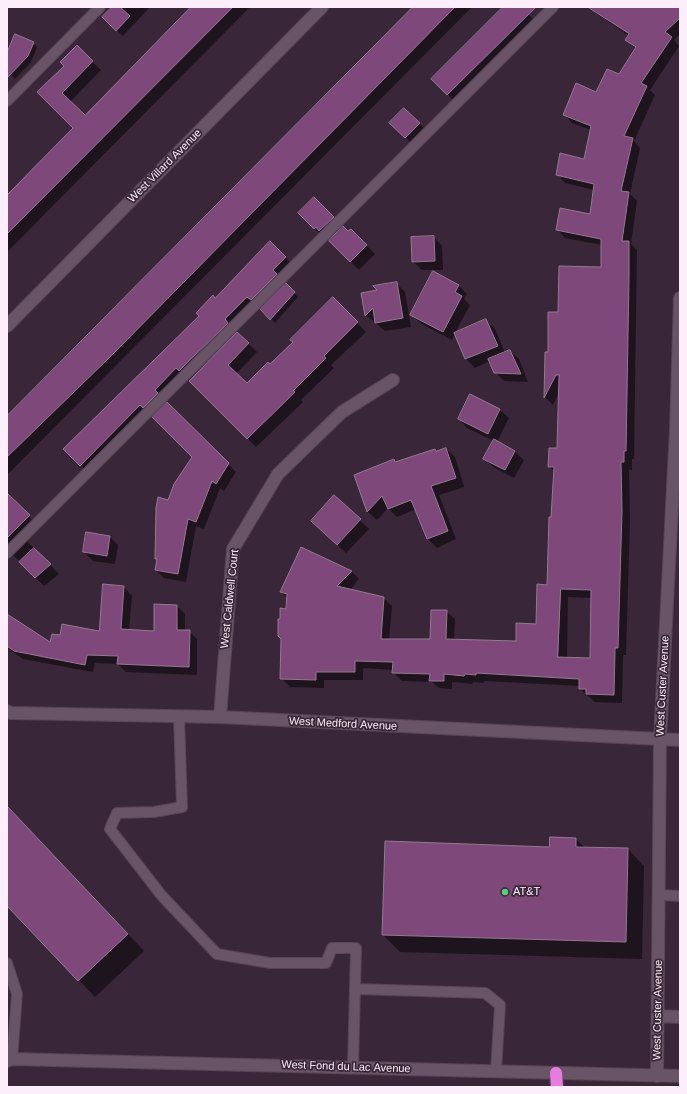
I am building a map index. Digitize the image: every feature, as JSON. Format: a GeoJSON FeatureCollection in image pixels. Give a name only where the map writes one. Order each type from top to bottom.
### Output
{"type":"FeatureCollection","features":[{"type":"Feature","properties":{"kind":"highway"},"geometry":{"type":"LineString","coordinates":[[556,1073],[557,1087]]}},
{"type":"Feature","properties":{"kind":"street","name":"West Villard Avenue"},"geometry":{"type":"LineString","coordinates":[[7,326],[322,7]]}},
{"type":"Feature","properties":{"kind":"street","name":"West Custer Avenue"},"geometry":{"type":"LineString","coordinates":[[657,1076],[660,740],[678,429],[680,298]]}},
{"type":"Feature","properties":{"kind":"street","name":"West Caldwell Court"},"geometry":{"type":"LineString","coordinates":[[220,717],[233,549],[278,474],[342,412],[394,380]]}},
{"type":"Feature","properties":{"kind":"street","name":"West Medford Avenue"},"geometry":{"type":"LineString","coordinates":[[7,711],[11,713],[220,717],[680,740]]}},
{"type":"Feature","properties":{"kind":"street"},"geometry":{"type":"LineString","coordinates":[[658,1016],[680,1017]]}},
{"type":"Feature","properties":{"kind":"street","name":"West Fond du Lac Avenue"},"geometry":{"type":"LineString","coordinates":[[9,1058],[680,1076]]}},
{"type":"Feature","properties":{"kind":"lane"},"geometry":{"type":"LineString","coordinates":[[7,101],[100,7]]}},
{"type":"Feature","properties":{"kind":"lane"},"geometry":{"type":"LineString","coordinates":[[7,553],[553,7]]}},
{"type":"Feature","properties":{"kind":"lane"},"geometry":{"type":"LineString","coordinates":[[179,717],[182,807],[154,812],[117,813],[110,829],[162,896],[217,954],[270,963],[326,962],[332,948],[356,948],[353,1068]]}},
{"type":"Feature","properties":{"kind":"lane"},"geometry":{"type":"LineString","coordinates":[[658,896],[680,896]]}},
{"type":"Feature","properties":{"kind":"lane"},"geometry":{"type":"LineString","coordinates":[[7,964],[17,994],[9,1058]]}},
{"type":"Feature","properties":{"kind":"lane"},"geometry":{"type":"LineString","coordinates":[[355,989],[485,993],[500,1005],[496,1071]]}},
{"type":"Feature","properties":{"kind":"building"},"geometry":{"type":"Polygon","coordinates":[[[112,7],[120,7],[130,16],[116,31],[102,17],[112,7]]]}},
{"type":"Feature","properties":{"kind":"building"},"geometry":{"type":"Polygon","coordinates":[[[191,7],[233,7],[7,234],[7,195],[73,128],[37,92],[64,66],[60,62],[77,45],[93,61],[62,93],[85,115],[191,7]]]}},
{"type":"Feature","properties":{"kind":"building"},"geometry":{"type":"Polygon","coordinates":[[[413,7],[455,7],[111,356],[7,457],[7,416],[413,7]]]}},
{"type":"Feature","properties":{"kind":"building"},"geometry":{"type":"Polygon","coordinates":[[[503,7],[536,7],[447,95],[431,79],[503,7]]]}},
{"type":"Feature","properties":{"kind":"building"},"geometry":{"type":"Polygon","coordinates":[[[588,7],[680,7],[680,18],[665,32],[672,37],[641,83],[647,86],[624,136],[633,138],[621,191],[629,192],[622,241],[629,241],[629,277],[626,451],[624,451],[624,462],[621,462],[622,511],[618,648],[615,648],[614,695],[586,694],[586,689],[579,689],[579,679],[476,673],[476,675],[465,674],[464,676],[444,674],[444,681],[429,681],[430,674],[392,673],[393,662],[355,661],[355,672],[316,672],[316,680],[280,679],[281,639],[278,636],[278,619],[280,619],[280,608],[286,609],[287,594],[280,592],[301,547],[352,571],[337,586],[384,597],[381,639],[430,639],[431,610],[447,610],[446,639],[516,641],[516,623],[536,624],[537,584],[547,585],[549,517],[551,517],[554,467],[548,467],[549,448],[557,448],[559,375],[556,375],[544,398],[545,352],[548,352],[548,312],[558,312],[559,266],[601,267],[601,239],[556,230],[560,208],[590,214],[594,184],[556,175],[560,153],[584,159],[591,126],[563,115],[576,83],[596,92],[607,69],[619,74],[636,47],[625,40],[629,34],[588,7]],[[561,589],[558,657],[590,658],[591,590],[561,589]]]}},
{"type":"Feature","properties":{"kind":"building"},"geometry":{"type":"Polygon","coordinates":[[[15,34],[34,42],[28,56],[7,78],[7,53],[15,34]]]}},
{"type":"Feature","properties":{"kind":"building"},"geometry":{"type":"Polygon","coordinates":[[[404,108],[420,123],[405,138],[389,123],[404,108]]]}},
{"type":"Feature","properties":{"kind":"building"},"geometry":{"type":"Polygon","coordinates":[[[314,197],[334,217],[319,231],[316,227],[314,229],[298,213],[314,197]]]}},
{"type":"Feature","properties":{"kind":"building"},"geometry":{"type":"Polygon","coordinates":[[[343,226],[348,231],[351,229],[367,245],[350,262],[329,241],[343,226]]]}},
{"type":"Feature","properties":{"kind":"building"},"geometry":{"type":"Polygon","coordinates":[[[434,236],[435,261],[412,262],[411,237],[434,236]]]}},
{"type":"Feature","properties":{"kind":"building"},"geometry":{"type":"Polygon","coordinates":[[[270,241],[286,257],[273,270],[277,274],[251,300],[247,297],[225,319],[228,323],[179,371],[176,368],[155,390],[158,393],[143,408],[140,405],[80,466],[63,449],[199,316],[196,313],[213,295],[215,298],[270,241]]]}},
{"type":"Feature","properties":{"kind":"building"},"geometry":{"type":"Polygon","coordinates":[[[433,271],[459,285],[455,292],[462,296],[443,332],[410,315],[433,271]]]}},
{"type":"Feature","properties":{"kind":"building"},"geometry":{"type":"Polygon","coordinates":[[[397,282],[403,318],[375,323],[373,308],[365,316],[361,293],[377,290],[373,286],[397,282]]]}},
{"type":"Feature","properties":{"kind":"building"},"geometry":{"type":"Polygon","coordinates":[[[286,283],[295,292],[270,320],[260,309],[286,283]]]}},
{"type":"Feature","properties":{"kind":"building"},"geometry":{"type":"Polygon","coordinates":[[[333,297],[358,322],[324,356],[326,358],[293,391],[295,392],[247,439],[189,381],[237,332],[249,343],[228,365],[247,383],[268,362],[270,364],[293,342],[290,340],[333,297]]]}},
{"type":"Feature","properties":{"kind":"building"},"geometry":{"type":"Polygon","coordinates":[[[486,319],[498,346],[465,359],[454,333],[486,319]]]}},
{"type":"Feature","properties":{"kind":"building"},"geometry":{"type":"Polygon","coordinates":[[[510,350],[521,374],[494,373],[488,359],[510,350]]]}},
{"type":"Feature","properties":{"kind":"building"},"geometry":{"type":"Polygon","coordinates":[[[470,394],[500,409],[488,434],[458,419],[470,394]]]}},
{"type":"Feature","properties":{"kind":"building"},"geometry":{"type":"Polygon","coordinates":[[[167,402],[229,463],[216,484],[212,481],[196,522],[188,519],[178,574],[155,570],[157,559],[155,559],[156,508],[158,497],[168,500],[174,484],[192,457],[152,417],[167,402]]]}},
{"type":"Feature","properties":{"kind":"building"},"geometry":{"type":"Polygon","coordinates":[[[494,439],[515,451],[505,470],[483,459],[494,439]]]}},
{"type":"Feature","properties":{"kind":"building"},"geometry":{"type":"Polygon","coordinates":[[[446,448],[456,478],[431,486],[448,531],[427,539],[411,500],[388,509],[382,496],[367,512],[354,475],[394,459],[395,462],[435,449],[436,451],[446,448]]]}},
{"type":"Feature","properties":{"kind":"building"},"geometry":{"type":"Polygon","coordinates":[[[7,493],[30,515],[7,538],[7,493]]]}},
{"type":"Feature","properties":{"kind":"building"},"geometry":{"type":"Polygon","coordinates":[[[334,495],[361,519],[337,545],[311,521],[334,495]]]}},
{"type":"Feature","properties":{"kind":"building"},"geometry":{"type":"Polygon","coordinates":[[[86,532],[110,536],[107,556],[83,552],[86,532]]]}},
{"type":"Feature","properties":{"kind":"building"},"geometry":{"type":"Polygon","coordinates":[[[34,548],[51,564],[35,578],[19,562],[34,548]]]}},
{"type":"Feature","properties":{"kind":"building"},"geometry":{"type":"Polygon","coordinates":[[[103,584],[124,586],[121,629],[154,631],[154,604],[177,605],[177,630],[190,630],[189,667],[117,664],[118,656],[87,655],[85,665],[14,651],[7,646],[7,614],[50,642],[52,634],[60,635],[62,624],[99,631],[103,584]]]}},
{"type":"Feature","properties":{"kind":"building"},"geometry":{"type":"Polygon","coordinates":[[[7,806],[128,934],[78,981],[7,906],[7,806]]]}},
{"type":"Feature","properties":{"kind":"building","name":"AT&T"},"geometry":{"type":"Polygon","coordinates":[[[550,837],[576,838],[576,847],[628,848],[626,942],[382,935],[385,841],[549,847],[550,837]]]}},
{"type":"Feature","properties":{"kind":"place","name":"AT&T"},"geometry":{"type":"Point","coordinates":[505,892]}}]}
